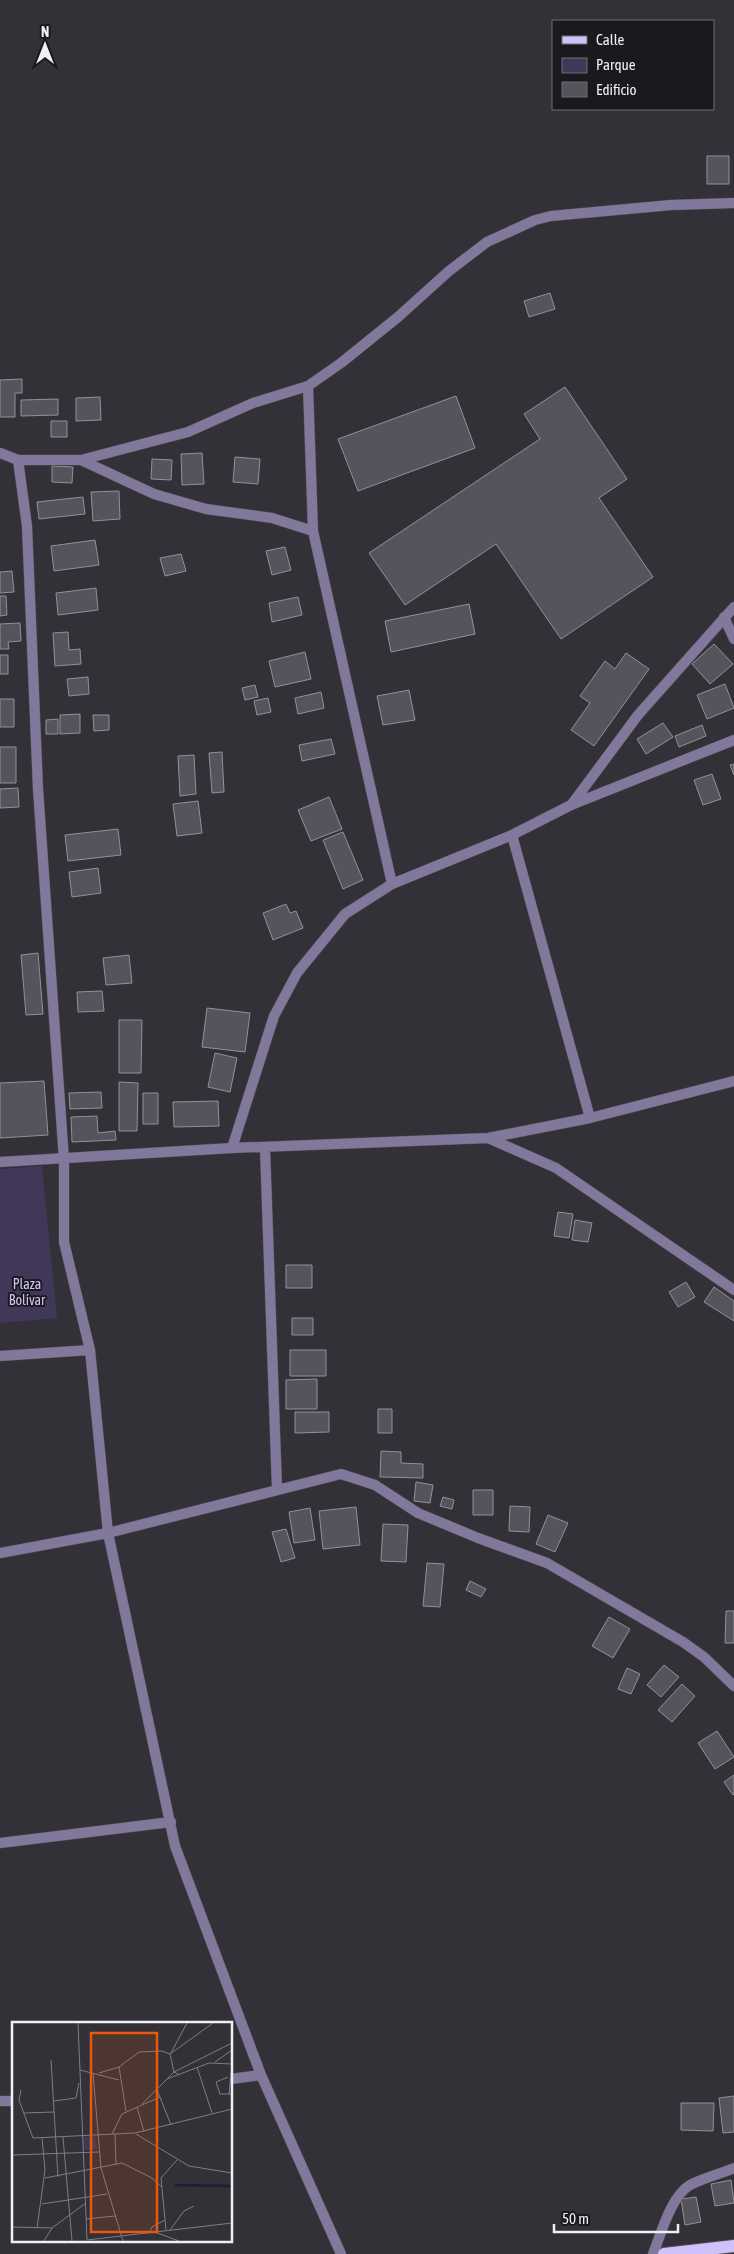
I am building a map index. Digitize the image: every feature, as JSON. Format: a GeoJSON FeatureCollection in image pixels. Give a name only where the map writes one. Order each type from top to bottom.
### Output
{"type":"FeatureCollection","features":[{"type":"Feature","properties":{"kind":"main road"},"geometry":{"type":"LineString","coordinates":[[664,2254],[734,2246]]}},
{"type":"Feature","properties":{"kind":"street"},"geometry":{"type":"LineString","coordinates":[[0,453],[18,460],[81,460],[188,432],[253,403],[308,386],[341,363],[391,323],[449,272],[488,242],[535,220],[551,216],[671,204],[734,203]]}},
{"type":"Feature","properties":{"kind":"street"},"geometry":{"type":"LineString","coordinates":[[308,386],[313,531],[392,884]]}},
{"type":"Feature","properties":{"kind":"street"},"geometry":{"type":"LineString","coordinates":[[18,460],[27,526],[38,789],[64,1160],[64,1242],[90,1350],[108,1534],[176,1846],[262,2075],[341,2254]]}},
{"type":"Feature","properties":{"kind":"street"},"geometry":{"type":"LineString","coordinates":[[81,460],[154,494],[206,509],[272,518],[313,531]]}},
{"type":"Feature","properties":{"kind":"street"},"geometry":{"type":"LineString","coordinates":[[571,805],[638,715],[734,607]]}},
{"type":"Feature","properties":{"kind":"street"},"geometry":{"type":"LineString","coordinates":[[724,617],[734,639]]}},
{"type":"Feature","properties":{"kind":"street"},"geometry":{"type":"LineString","coordinates":[[232,1148],[274,1016],[297,973],[321,941],[345,914],[392,884],[512,834],[571,805],[734,740]]}},
{"type":"Feature","properties":{"kind":"street"},"geometry":{"type":"LineString","coordinates":[[512,834],[590,1118]]}},
{"type":"Feature","properties":{"kind":"street"},"geometry":{"type":"LineString","coordinates":[[0,1162],[64,1160],[232,1148],[488,1138],[590,1118],[734,1081]]}},
{"type":"Feature","properties":{"kind":"street"},"geometry":{"type":"LineString","coordinates":[[488,1138],[556,1168],[734,1290]]}},
{"type":"Feature","properties":{"kind":"street"},"geometry":{"type":"LineString","coordinates":[[265,1148],[276,1489]]}},
{"type":"Feature","properties":{"kind":"street"},"geometry":{"type":"LineString","coordinates":[[0,1356],[90,1350]]}},
{"type":"Feature","properties":{"kind":"street"},"geometry":{"type":"LineString","coordinates":[[0,1553],[108,1534],[276,1489],[341,1474],[375,1485],[418,1513],[478,1538],[548,1563],[697,1652],[734,1686]]}},
{"type":"Feature","properties":{"kind":"street"},"geometry":{"type":"LineString","coordinates":[[0,1843],[171,1822]]}},
{"type":"Feature","properties":{"kind":"street"},"geometry":{"type":"LineString","coordinates":[[232,2079],[262,2075]]}},
{"type":"Feature","properties":{"kind":"street"},"geometry":{"type":"LineString","coordinates":[[653,2254],[673,2204],[682,2191],[690,2185],[734,2168]]}},
{"type":"Feature","properties":{"kind":"street"},"geometry":{"type":"LineString","coordinates":[[704,2249],[717,2254]]}},
{"type":"Feature","properties":{"kind":"green space","name":"Plaza Bolívar"},"geometry":{"type":"Polygon","coordinates":[[[42,1166],[57,1318],[0,1323],[0,1169],[42,1166]]]}},
{"type":"Feature","properties":{"kind":"building"},"geometry":{"type":"Polygon","coordinates":[[[707,156],[729,156],[729,184],[707,184],[707,156]]]}},
{"type":"Feature","properties":{"kind":"building"},"geometry":{"type":"Polygon","coordinates":[[[550,293],[555,309],[529,317],[524,301],[550,293]]]}},
{"type":"Feature","properties":{"kind":"building"},"geometry":{"type":"Polygon","coordinates":[[[22,379],[22,393],[15,393],[15,417],[0,417],[0,380],[22,379]]]}},
{"type":"Feature","properties":{"kind":"building"},"geometry":{"type":"Polygon","coordinates":[[[565,387],[627,479],[599,498],[653,577],[561,639],[496,544],[405,605],[369,553],[540,439],[524,414],[565,387]]]}},
{"type":"Feature","properties":{"kind":"building"},"geometry":{"type":"Polygon","coordinates":[[[456,396],[475,448],[358,491],[338,439],[456,396]]]}},
{"type":"Feature","properties":{"kind":"building"},"geometry":{"type":"Polygon","coordinates":[[[100,397],[101,420],[76,421],[76,398],[100,397]]]}},
{"type":"Feature","properties":{"kind":"building"},"geometry":{"type":"Polygon","coordinates":[[[58,399],[58,415],[21,416],[21,400],[58,399]]]}},
{"type":"Feature","properties":{"kind":"building"},"geometry":{"type":"Polygon","coordinates":[[[51,421],[67,421],[67,437],[51,437],[51,421]]]}},
{"type":"Feature","properties":{"kind":"building"},"geometry":{"type":"Polygon","coordinates":[[[202,453],[204,484],[182,485],[181,454],[202,453]]]}},
{"type":"Feature","properties":{"kind":"building"},"geometry":{"type":"Polygon","coordinates":[[[235,457],[260,459],[258,484],[233,482],[235,457]]]}},
{"type":"Feature","properties":{"kind":"building"},"geometry":{"type":"Polygon","coordinates":[[[152,459],[172,460],[171,480],[151,479],[152,459]]]}},
{"type":"Feature","properties":{"kind":"building"},"geometry":{"type":"Polygon","coordinates":[[[52,466],[73,467],[72,483],[52,482],[52,466]]]}},
{"type":"Feature","properties":{"kind":"building"},"geometry":{"type":"Polygon","coordinates":[[[119,491],[120,519],[93,521],[91,492],[119,491]]]}},
{"type":"Feature","properties":{"kind":"building"},"geometry":{"type":"Polygon","coordinates":[[[83,497],[85,514],[39,519],[37,502],[83,497]]]}},
{"type":"Feature","properties":{"kind":"building"},"geometry":{"type":"Polygon","coordinates":[[[95,540],[99,565],[54,571],[51,546],[95,540]]]}},
{"type":"Feature","properties":{"kind":"building"},"geometry":{"type":"Polygon","coordinates":[[[285,547],[291,570],[272,575],[266,551],[285,547]]]}},
{"type":"Feature","properties":{"kind":"building"},"geometry":{"type":"Polygon","coordinates":[[[181,554],[186,571],[165,576],[160,558],[181,554]]]}},
{"type":"Feature","properties":{"kind":"building"},"geometry":{"type":"Polygon","coordinates":[[[12,571],[14,592],[0,593],[0,572],[12,571]]]}},
{"type":"Feature","properties":{"kind":"building"},"geometry":{"type":"Polygon","coordinates":[[[96,588],[98,610],[58,615],[56,593],[96,588]]]}},
{"type":"Feature","properties":{"kind":"building"},"geometry":{"type":"Polygon","coordinates":[[[0,596],[6,596],[7,615],[0,616],[0,596]]]}},
{"type":"Feature","properties":{"kind":"building"},"geometry":{"type":"Polygon","coordinates":[[[298,597],[302,615],[272,622],[269,603],[298,597]]]}},
{"type":"Feature","properties":{"kind":"building"},"geometry":{"type":"Polygon","coordinates":[[[469,604],[475,634],[391,652],[385,621],[469,604]]]}},
{"type":"Feature","properties":{"kind":"building"},"geometry":{"type":"Polygon","coordinates":[[[20,623],[21,641],[8,642],[9,649],[0,649],[0,624],[20,623]]]}},
{"type":"Feature","properties":{"kind":"building"},"geometry":{"type":"Polygon","coordinates":[[[68,632],[69,650],[80,649],[81,664],[55,666],[53,633],[68,632]]]}},
{"type":"Feature","properties":{"kind":"building"},"geometry":{"type":"Polygon","coordinates":[[[714,644],[733,664],[710,684],[692,664],[714,644]]]}},
{"type":"Feature","properties":{"kind":"building"},"geometry":{"type":"Polygon","coordinates":[[[305,652],[311,679],[275,687],[269,661],[305,652]]]}},
{"type":"Feature","properties":{"kind":"building"},"geometry":{"type":"Polygon","coordinates":[[[626,653],[649,669],[594,746],[571,730],[590,703],[580,696],[605,661],[615,669],[626,653]]]}},
{"type":"Feature","properties":{"kind":"building"},"geometry":{"type":"Polygon","coordinates":[[[0,655],[8,655],[8,674],[0,674],[0,655]]]}},
{"type":"Feature","properties":{"kind":"building"},"geometry":{"type":"Polygon","coordinates":[[[88,677],[89,694],[69,696],[67,679],[88,677]]]}},
{"type":"Feature","properties":{"kind":"building"},"geometry":{"type":"Polygon","coordinates":[[[725,684],[734,708],[707,719],[697,695],[725,684]]]}},
{"type":"Feature","properties":{"kind":"building"},"geometry":{"type":"Polygon","coordinates":[[[255,685],[258,697],[245,700],[242,688],[255,685]]]}},
{"type":"Feature","properties":{"kind":"building"},"geometry":{"type":"Polygon","coordinates":[[[409,690],[415,720],[383,725],[377,696],[409,690]]]}},
{"type":"Feature","properties":{"kind":"building"},"geometry":{"type":"Polygon","coordinates":[[[321,692],[324,708],[298,714],[295,698],[321,692]]]}},
{"type":"Feature","properties":{"kind":"building"},"geometry":{"type":"Polygon","coordinates":[[[268,698],[271,712],[257,715],[254,701],[268,698]]]}},
{"type":"Feature","properties":{"kind":"building"},"geometry":{"type":"Polygon","coordinates":[[[0,699],[14,699],[14,727],[0,727],[0,699]]]}},
{"type":"Feature","properties":{"kind":"building"},"geometry":{"type":"Polygon","coordinates":[[[80,714],[80,733],[60,734],[60,715],[80,714]]]}},
{"type":"Feature","properties":{"kind":"building"},"geometry":{"type":"Polygon","coordinates":[[[93,715],[109,715],[109,730],[94,731],[93,715]]]}},
{"type":"Feature","properties":{"kind":"building"},"geometry":{"type":"Polygon","coordinates":[[[58,719],[58,734],[46,734],[46,720],[58,719]]]}},
{"type":"Feature","properties":{"kind":"building"},"geometry":{"type":"Polygon","coordinates":[[[663,723],[673,737],[646,754],[637,739],[663,723]]]}},
{"type":"Feature","properties":{"kind":"building"},"geometry":{"type":"Polygon","coordinates":[[[702,725],[706,736],[679,747],[675,736],[702,725]]]}},
{"type":"Feature","properties":{"kind":"building"},"geometry":{"type":"Polygon","coordinates":[[[331,739],[335,754],[302,761],[299,745],[331,739]]]}},
{"type":"Feature","properties":{"kind":"building"},"geometry":{"type":"Polygon","coordinates":[[[0,747],[16,747],[16,783],[0,783],[0,747]]]}},
{"type":"Feature","properties":{"kind":"building"},"geometry":{"type":"Polygon","coordinates":[[[222,752],[224,792],[212,793],[209,753],[222,752]]]}},
{"type":"Feature","properties":{"kind":"building"},"geometry":{"type":"Polygon","coordinates":[[[194,755],[196,794],[180,796],[178,756],[194,755]]]}},
{"type":"Feature","properties":{"kind":"building"},"geometry":{"type":"Polygon","coordinates":[[[734,764],[734,775],[730,765],[734,764]]]}},
{"type":"Feature","properties":{"kind":"building"},"geometry":{"type":"Polygon","coordinates":[[[712,774],[721,799],[703,805],[694,780],[712,774]]]}},
{"type":"Feature","properties":{"kind":"building"},"geometry":{"type":"Polygon","coordinates":[[[18,788],[19,807],[0,808],[0,789],[18,788]]]}},
{"type":"Feature","properties":{"kind":"building"},"geometry":{"type":"Polygon","coordinates":[[[329,797],[342,829],[311,841],[298,810],[329,797]]]}},
{"type":"Feature","properties":{"kind":"building"},"geometry":{"type":"Polygon","coordinates":[[[198,801],[202,833],[177,836],[173,804],[198,801]]]}},
{"type":"Feature","properties":{"kind":"building"},"geometry":{"type":"Polygon","coordinates":[[[118,829],[121,855],[68,861],[65,835],[118,829]]]}},
{"type":"Feature","properties":{"kind":"building"},"geometry":{"type":"Polygon","coordinates":[[[343,832],[363,880],[343,889],[323,840],[343,832]]]}},
{"type":"Feature","properties":{"kind":"building"},"geometry":{"type":"Polygon","coordinates":[[[98,868],[101,893],[72,897],[69,872],[98,868]]]}},
{"type":"Feature","properties":{"kind":"building"},"geometry":{"type":"Polygon","coordinates":[[[286,904],[290,913],[296,911],[303,928],[273,940],[263,913],[286,904]]]}},
{"type":"Feature","properties":{"kind":"building"},"geometry":{"type":"Polygon","coordinates":[[[38,953],[43,1014],[26,1015],[21,955],[38,953]]]}},
{"type":"Feature","properties":{"kind":"building"},"geometry":{"type":"Polygon","coordinates":[[[129,955],[132,983],[106,985],[103,958],[129,955]]]}},
{"type":"Feature","properties":{"kind":"building"},"geometry":{"type":"Polygon","coordinates":[[[102,991],[104,1011],[78,1012],[77,992],[102,991]]]}},
{"type":"Feature","properties":{"kind":"building"},"geometry":{"type":"Polygon","coordinates":[[[207,1008],[250,1013],[245,1052],[202,1047],[207,1008]]]}},
{"type":"Feature","properties":{"kind":"building"},"geometry":{"type":"Polygon","coordinates":[[[119,1020],[142,1020],[141,1073],[119,1073],[119,1020]]]}},
{"type":"Feature","properties":{"kind":"building"},"geometry":{"type":"Polygon","coordinates":[[[215,1053],[237,1058],[230,1092],[208,1087],[215,1053]]]}},
{"type":"Feature","properties":{"kind":"building"},"geometry":{"type":"Polygon","coordinates":[[[44,1081],[48,1135],[0,1138],[0,1083],[44,1081]]]}},
{"type":"Feature","properties":{"kind":"building"},"geometry":{"type":"Polygon","coordinates":[[[119,1082],[138,1083],[137,1131],[119,1131],[119,1082]]]}},
{"type":"Feature","properties":{"kind":"building"},"geometry":{"type":"Polygon","coordinates":[[[101,1092],[102,1108],[70,1109],[69,1093],[101,1092]]]}},
{"type":"Feature","properties":{"kind":"building"},"geometry":{"type":"Polygon","coordinates":[[[143,1093],[158,1093],[158,1124],[143,1124],[143,1093]]]}},
{"type":"Feature","properties":{"kind":"building"},"geometry":{"type":"Polygon","coordinates":[[[218,1101],[219,1126],[174,1127],[173,1102],[218,1101]]]}},
{"type":"Feature","properties":{"kind":"building"},"geometry":{"type":"Polygon","coordinates":[[[97,1116],[98,1133],[115,1131],[116,1140],[72,1142],[71,1117],[97,1116]]]}},
{"type":"Feature","properties":{"kind":"building"},"geometry":{"type":"Polygon","coordinates":[[[558,1212],[573,1214],[569,1238],[554,1236],[558,1212]]]}},
{"type":"Feature","properties":{"kind":"building"},"geometry":{"type":"Polygon","coordinates":[[[575,1220],[592,1223],[588,1242],[572,1240],[575,1220]]]}},
{"type":"Feature","properties":{"kind":"building"},"geometry":{"type":"Polygon","coordinates":[[[286,1265],[312,1265],[312,1288],[286,1288],[286,1265]]]}},
{"type":"Feature","properties":{"kind":"building"},"geometry":{"type":"Polygon","coordinates":[[[686,1282],[695,1297],[678,1307],[669,1292],[686,1282]]]}},
{"type":"Feature","properties":{"kind":"building"},"geometry":{"type":"Polygon","coordinates":[[[714,1287],[734,1301],[734,1321],[704,1302],[714,1287]]]}},
{"type":"Feature","properties":{"kind":"building"},"geometry":{"type":"Polygon","coordinates":[[[292,1318],[313,1318],[313,1335],[292,1335],[292,1318]]]}},
{"type":"Feature","properties":{"kind":"building"},"geometry":{"type":"Polygon","coordinates":[[[290,1350],[326,1350],[326,1376],[290,1376],[290,1350]]]}},
{"type":"Feature","properties":{"kind":"building"},"geometry":{"type":"Polygon","coordinates":[[[317,1379],[317,1409],[286,1409],[286,1380],[317,1379]]]}},
{"type":"Feature","properties":{"kind":"building"},"geometry":{"type":"Polygon","coordinates":[[[378,1409],[392,1409],[392,1433],[378,1433],[378,1409]]]}},
{"type":"Feature","properties":{"kind":"building"},"geometry":{"type":"Polygon","coordinates":[[[295,1412],[329,1412],[329,1432],[295,1433],[295,1412]]]}},
{"type":"Feature","properties":{"kind":"building"},"geometry":{"type":"Polygon","coordinates":[[[381,1451],[401,1452],[401,1463],[423,1464],[423,1478],[380,1477],[381,1451]]]}},
{"type":"Feature","properties":{"kind":"building"},"geometry":{"type":"Polygon","coordinates":[[[416,1482],[433,1485],[430,1503],[414,1501],[416,1482]]]}},
{"type":"Feature","properties":{"kind":"building"},"geometry":{"type":"Polygon","coordinates":[[[473,1490],[493,1490],[493,1515],[473,1515],[473,1490]]]}},
{"type":"Feature","properties":{"kind":"building"},"geometry":{"type":"Polygon","coordinates":[[[443,1497],[454,1500],[452,1509],[440,1506],[443,1497]]]}},
{"type":"Feature","properties":{"kind":"building"},"geometry":{"type":"Polygon","coordinates":[[[510,1506],[530,1507],[529,1532],[509,1531],[510,1506]]]}},
{"type":"Feature","properties":{"kind":"building"},"geometry":{"type":"Polygon","coordinates":[[[356,1507],[360,1545],[323,1549],[319,1511],[356,1507]]]}},
{"type":"Feature","properties":{"kind":"building"},"geometry":{"type":"Polygon","coordinates":[[[310,1508],[315,1540],[294,1543],[289,1512],[310,1508]]]}},
{"type":"Feature","properties":{"kind":"building"},"geometry":{"type":"Polygon","coordinates":[[[548,1515],[568,1523],[555,1552],[536,1544],[548,1515]]]}},
{"type":"Feature","properties":{"kind":"building"},"geometry":{"type":"Polygon","coordinates":[[[383,1524],[408,1525],[406,1562],[381,1561],[383,1524]]]}},
{"type":"Feature","properties":{"kind":"building"},"geometry":{"type":"Polygon","coordinates":[[[286,1529],[295,1558],[281,1562],[272,1532],[286,1529]]]}},
{"type":"Feature","properties":{"kind":"building"},"geometry":{"type":"Polygon","coordinates":[[[427,1563],[444,1564],[440,1607],[423,1606],[427,1563]]]}},
{"type":"Feature","properties":{"kind":"building"},"geometry":{"type":"Polygon","coordinates":[[[470,1581],[486,1589],[481,1597],[466,1590],[470,1581]]]}},
{"type":"Feature","properties":{"kind":"building"},"geometry":{"type":"Polygon","coordinates":[[[726,1611],[734,1611],[734,1643],[725,1643],[726,1611]]]}},
{"type":"Feature","properties":{"kind":"building"},"geometry":{"type":"Polygon","coordinates":[[[609,1617],[630,1629],[613,1658],[592,1646],[609,1617]]]}},
{"type":"Feature","properties":{"kind":"building"},"geometry":{"type":"Polygon","coordinates":[[[664,1665],[679,1677],[661,1697],[647,1685],[664,1665]]]}},
{"type":"Feature","properties":{"kind":"building"},"geometry":{"type":"Polygon","coordinates":[[[627,1668],[640,1674],[631,1694],[618,1689],[627,1668]]]}},
{"type":"Feature","properties":{"kind":"building"},"geometry":{"type":"Polygon","coordinates":[[[682,1684],[695,1696],[672,1722],[658,1710],[682,1684]]]}},
{"type":"Feature","properties":{"kind":"building"},"geometry":{"type":"Polygon","coordinates":[[[717,1731],[734,1757],[715,1769],[698,1743],[717,1731]]]}},
{"type":"Feature","properties":{"kind":"building"},"geometry":{"type":"Polygon","coordinates":[[[734,1775],[734,1794],[733,1795],[724,1782],[734,1775]]]}},
{"type":"Feature","properties":{"kind":"building"},"geometry":{"type":"Polygon","coordinates":[[[734,2096],[734,2132],[723,2133],[719,2098],[734,2096]]]}},
{"type":"Feature","properties":{"kind":"building"},"geometry":{"type":"Polygon","coordinates":[[[681,2103],[714,2103],[713,2131],[681,2130],[681,2103]]]}},
{"type":"Feature","properties":{"kind":"building"},"geometry":{"type":"Polygon","coordinates":[[[731,2180],[734,2203],[715,2206],[711,2184],[731,2180]]]}},
{"type":"Feature","properties":{"kind":"building"},"geometry":{"type":"Polygon","coordinates":[[[696,2197],[701,2222],[685,2225],[681,2199],[696,2197]]]}}]}
